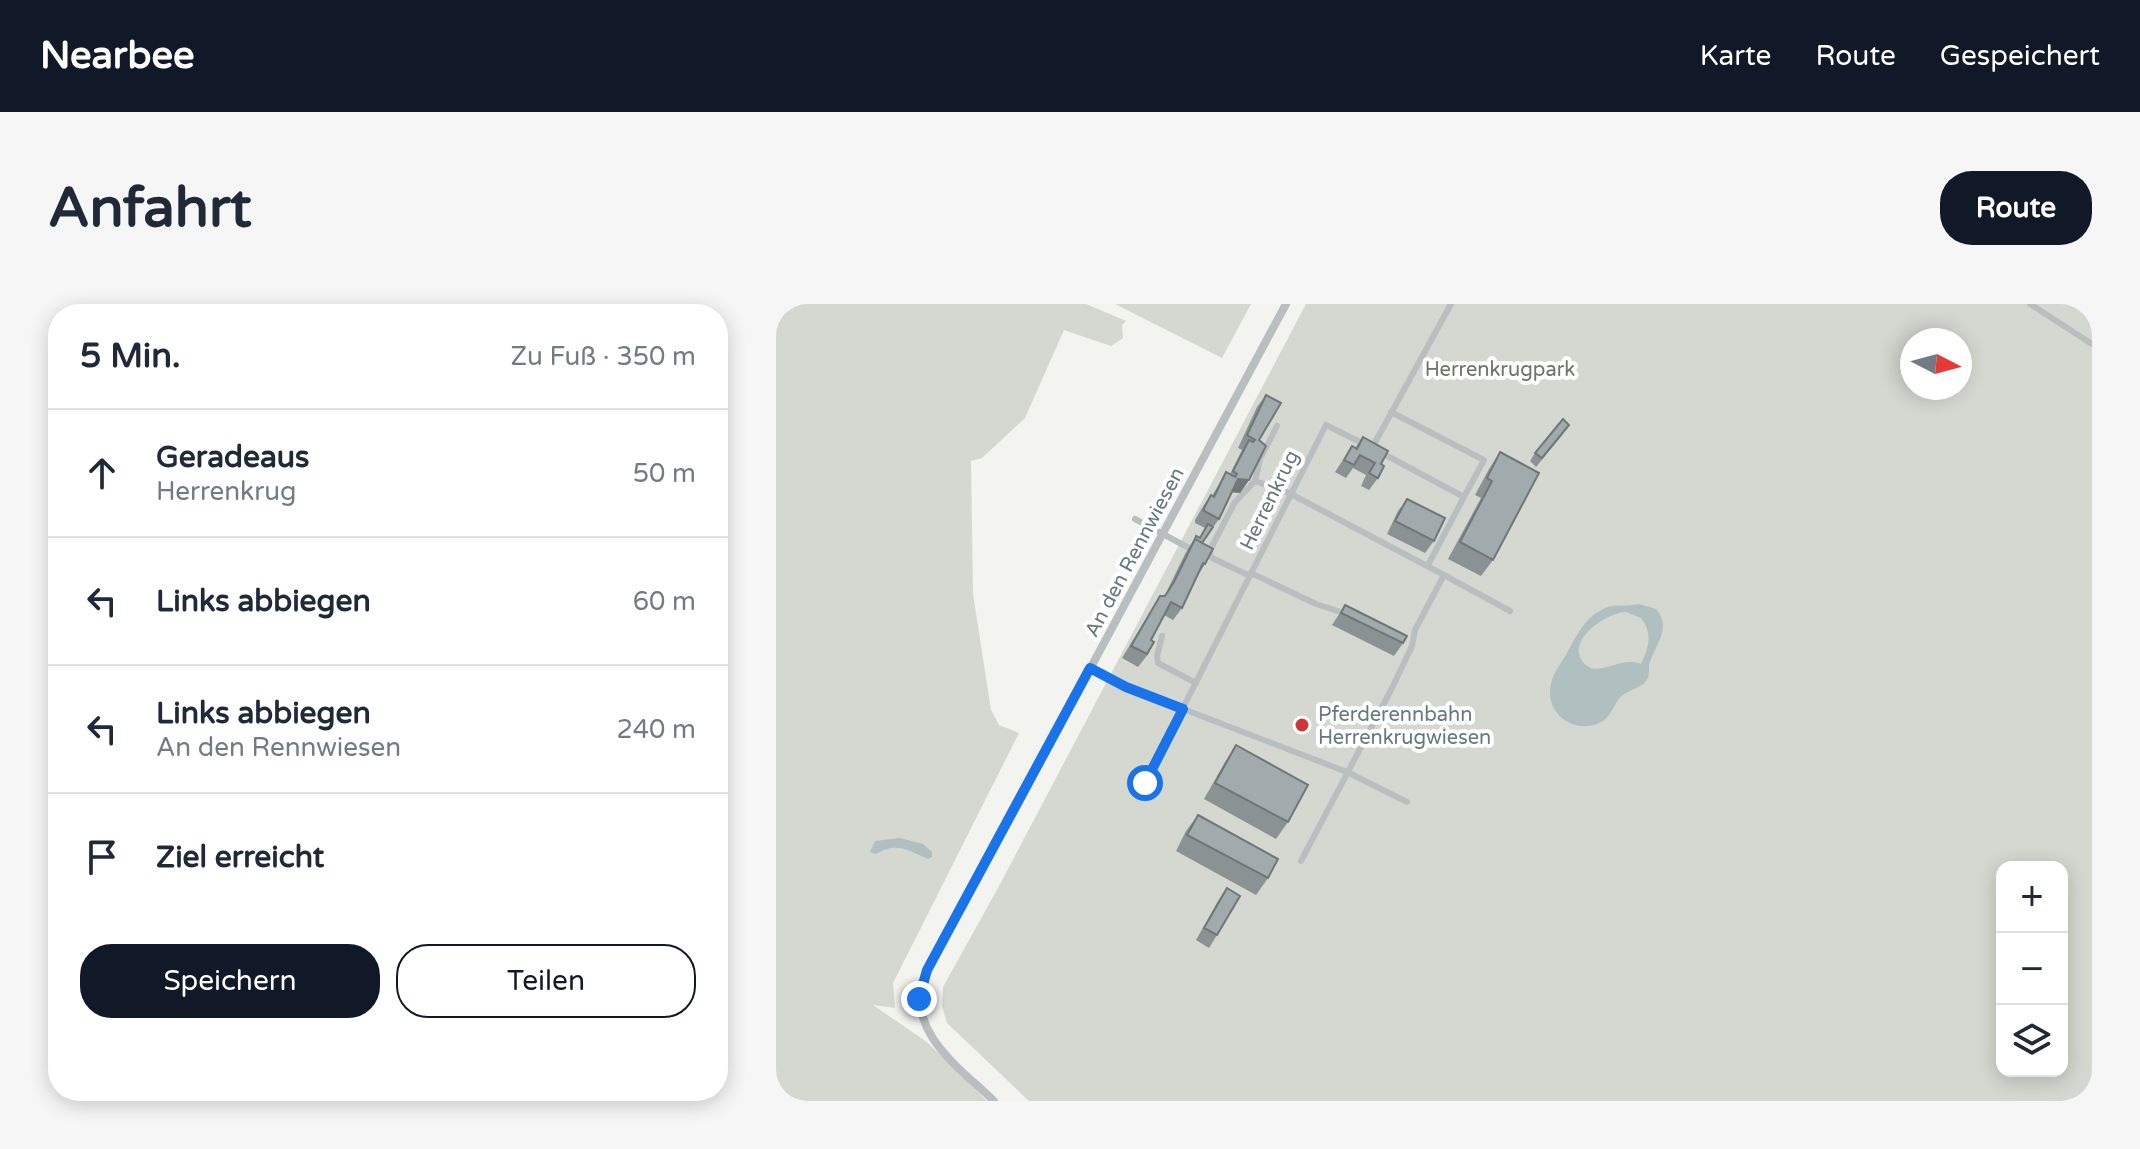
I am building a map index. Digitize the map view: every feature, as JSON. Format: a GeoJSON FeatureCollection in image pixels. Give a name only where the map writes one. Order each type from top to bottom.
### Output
{"type":"FeatureCollection","features":[{"type":"Feature","properties":{"kind":"street","name":"An den Rennwiesen"},"geometry":{"type":"LineString","coordinates":[[994,1101],[931,1037],[921,1016],[920,991],[927,970],[1286,304]]}},
{"type":"Feature","properties":{"kind":"lane"},"geometry":{"type":"LineString","coordinates":[[1451,304],[1372,448],[1464,497]]}},
{"type":"Feature","properties":{"kind":"lane"},"geometry":{"type":"LineString","coordinates":[[2030,304],[2092,344]]}},
{"type":"Feature","properties":{"kind":"lane"},"geometry":{"type":"LineString","coordinates":[[1391,412],[1484,460],[1428,565]]}},
{"type":"Feature","properties":{"kind":"lane","name":"Herrenkrug"},"geometry":{"type":"LineString","coordinates":[[1145,783],[1326,425],[1372,448]]}},
{"type":"Feature","properties":{"kind":"lane"},"geometry":{"type":"LineString","coordinates":[[1277,426],[1260,459],[1255,481],[1236,499],[1209,552],[1212,558],[1356,619]]}},
{"type":"Feature","properties":{"kind":"lane"},"geometry":{"type":"LineString","coordinates":[[1255,481],[1289,493],[1510,611]]}},
{"type":"Feature","properties":{"kind":"lane"},"geometry":{"type":"LineString","coordinates":[[1135,519],[1189,548]]}},
{"type":"Feature","properties":{"kind":"lane"},"geometry":{"type":"LineString","coordinates":[[1301,861],[1412,646],[1415,630],[1444,575]]}},
{"type":"Feature","properties":{"kind":"lane"},"geometry":{"type":"LineString","coordinates":[[1162,636],[1158,662],[1196,683]]}},
{"type":"Feature","properties":{"kind":"lane"},"geometry":{"type":"LineString","coordinates":[[1398,639],[1412,646]]}},
{"type":"Feature","properties":{"kind":"lane"},"geometry":{"type":"LineString","coordinates":[[1090,668],[1126,687],[1347,772],[1407,802]]}},
{"type":"Feature","properties":{"kind":"green space"},"geometry":{"type":"Polygon","coordinates":[[[776,304],[1086,304],[1126,321],[1122,325],[1123,338],[1111,346],[1064,330],[1025,418],[982,458],[971,461],[973,594],[991,710],[999,725],[1019,733],[893,983],[895,1008],[873,1005],[927,1042],[987,1101],[776,1101],[776,304]]]}},
{"type":"Feature","properties":{"kind":"green space"},"geometry":{"type":"Polygon","coordinates":[[[1115,304],[1251,304],[1222,358],[1115,304]]]}},
{"type":"Feature","properties":{"kind":"green space","name":"Herrenkrugpark"},"geometry":{"type":"Polygon","coordinates":[[[1306,304],[2092,304],[2092,1101],[1029,1101],[947,1023],[942,1006],[943,987],[1306,304]]]}},
{"type":"Feature","properties":{"kind":"shaded area"},"geometry":{"type":"Polygon","coordinates":[[[1639,604],[1656,609],[1663,624],[1646,681],[1622,695],[1601,722],[1591,726],[1571,724],[1552,704],[1551,684],[1556,671],[1580,631],[1600,610],[1639,604]],[[1626,612],[1597,624],[1582,640],[1580,657],[1587,666],[1598,669],[1626,662],[1641,664],[1648,641],[1641,618],[1626,612]]]}},
{"type":"Feature","properties":{"kind":"shaded area"},"geometry":{"type":"Polygon","coordinates":[[[900,838],[923,844],[932,852],[932,857],[928,859],[897,848],[876,854],[870,852],[875,841],[900,838]]]}},
{"type":"Feature","properties":{"kind":"building"},"geometry":{"type":"Polygon","coordinates":[[[1266,395],[1281,403],[1259,440],[1266,446],[1249,480],[1238,479],[1219,519],[1204,511],[1204,508],[1211,495],[1214,497],[1226,472],[1235,477],[1237,474],[1233,471],[1249,440],[1255,440],[1247,435],[1266,395]]]}},
{"type":"Feature","properties":{"kind":"building"},"geometry":{"type":"Polygon","coordinates":[[[1563,419],[1569,425],[1542,458],[1535,453],[1563,419]]]}},
{"type":"Feature","properties":{"kind":"building"},"geometry":{"type":"Polygon","coordinates":[[[1363,437],[1388,451],[1378,478],[1369,473],[1375,463],[1360,455],[1354,465],[1344,460],[1352,446],[1357,449],[1363,437]]]}},
{"type":"Feature","properties":{"kind":"building"},"geometry":{"type":"Polygon","coordinates":[[[1500,452],[1539,473],[1493,560],[1460,542],[1492,481],[1487,478],[1500,452]]]}},
{"type":"Feature","properties":{"kind":"building"},"geometry":{"type":"Polygon","coordinates":[[[1407,499],[1445,518],[1434,541],[1395,521],[1407,499]]]}},
{"type":"Feature","properties":{"kind":"building"},"geometry":{"type":"Polygon","coordinates":[[[1208,524],[1213,527],[1202,543],[1195,539],[1196,536],[1200,538],[1208,524]]]}},
{"type":"Feature","properties":{"kind":"building"},"geometry":{"type":"Polygon","coordinates":[[[1195,539],[1213,549],[1182,608],[1171,602],[1147,654],[1131,646],[1160,596],[1165,596],[1174,582],[1195,539]]]}},
{"type":"Feature","properties":{"kind":"building"},"geometry":{"type":"Polygon","coordinates":[[[1345,605],[1407,636],[1403,643],[1341,613],[1345,605]]]}},
{"type":"Feature","properties":{"kind":"building"},"geometry":{"type":"Polygon","coordinates":[[[1236,745],[1308,785],[1288,822],[1215,783],[1236,745]]]}},
{"type":"Feature","properties":{"kind":"building"},"geometry":{"type":"Polygon","coordinates":[[[1198,815],[1278,859],[1268,878],[1187,835],[1198,815]]]}},
{"type":"Feature","properties":{"kind":"building"},"geometry":{"type":"Polygon","coordinates":[[[1227,888],[1240,896],[1217,935],[1204,928],[1227,888]]]}},
{"type":"Feature","properties":{"kind":"place","name":"Pferderennbahn Herrenkrugwiesen"},"geometry":{"type":"Point","coordinates":[1302,725]}},
{"type":"Feature","properties":{"kind":"route"},"geometry":{"type":"LineString","coordinates":[[919,999],[927,970],[1090,668],[1126,687],[1183,709],[1145,783]]}}]}
